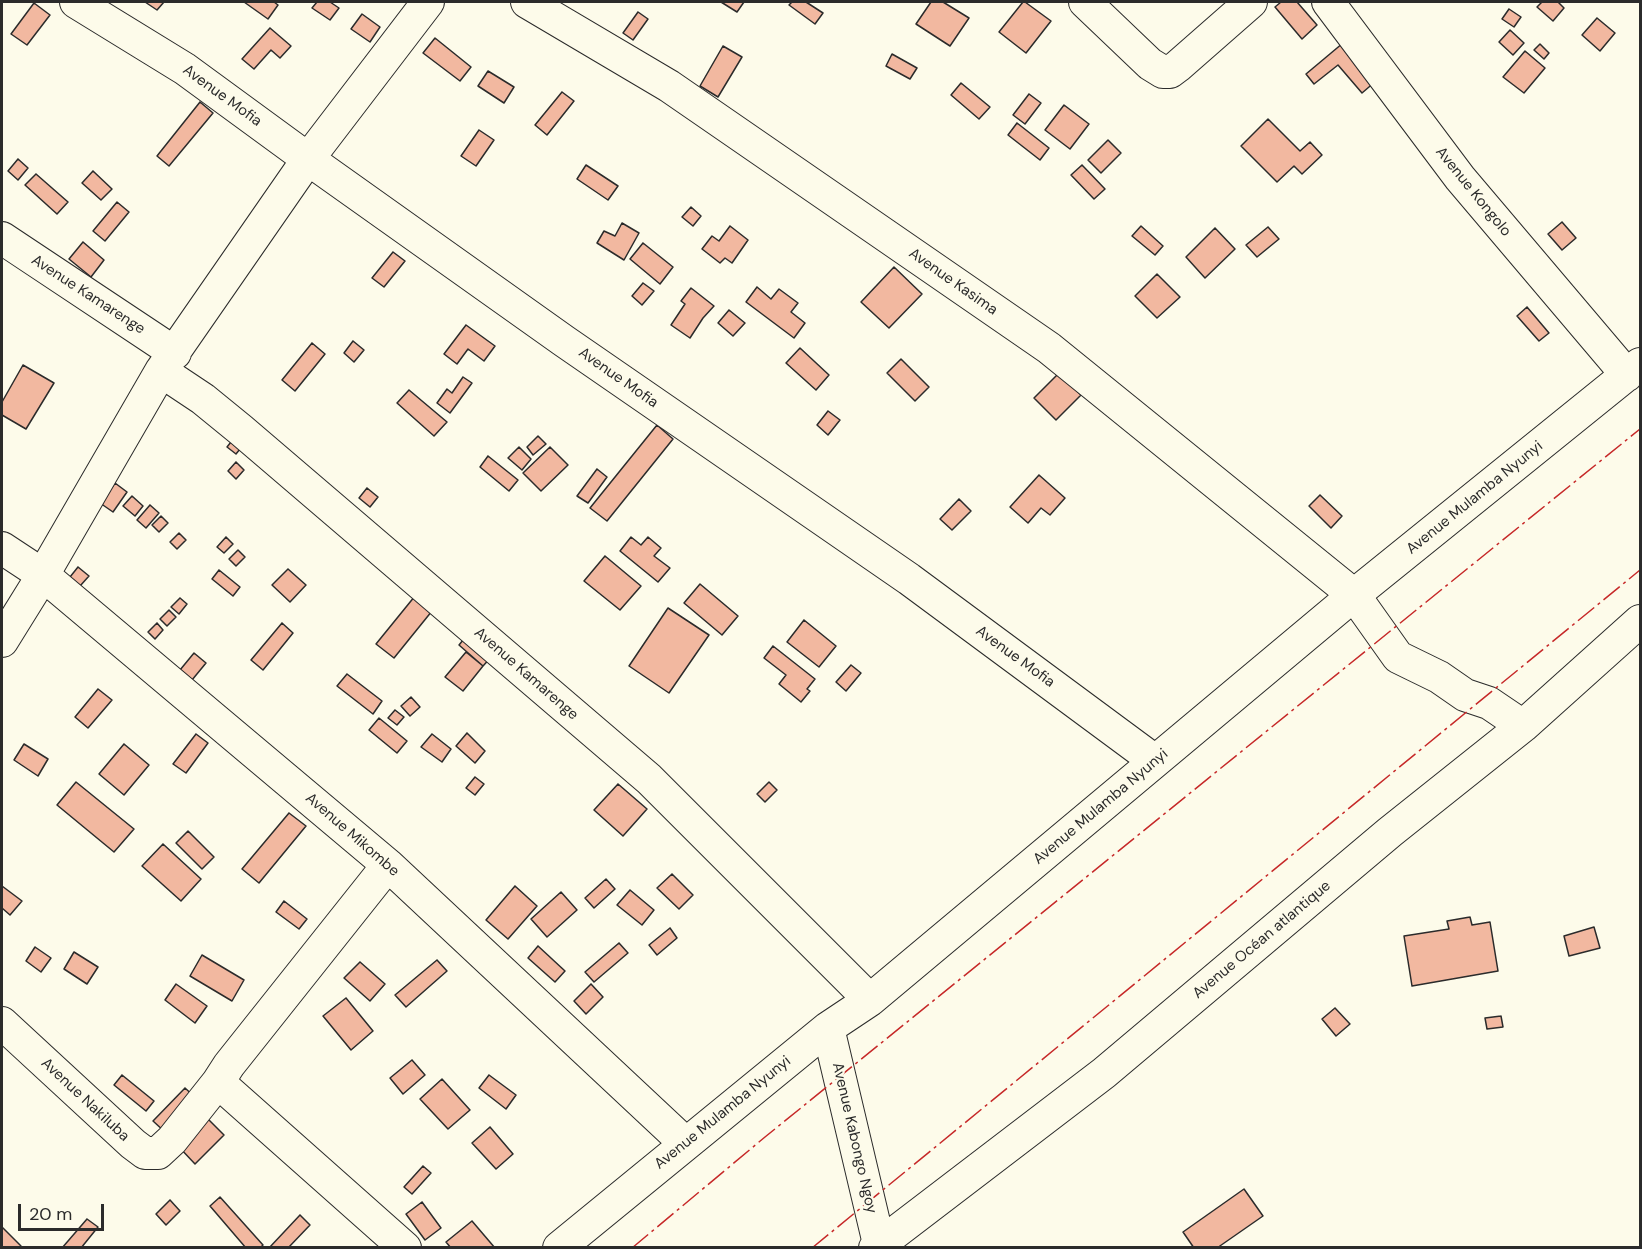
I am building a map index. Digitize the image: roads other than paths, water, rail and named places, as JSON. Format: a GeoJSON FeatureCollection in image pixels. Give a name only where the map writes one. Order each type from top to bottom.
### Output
{"type":"FeatureCollection","features":[{"type":"Feature","properties":{"kind":"street","name":"Avenue Mofia"},"geometry":{"type":"LineString","coordinates":[[76,2],[185,69],[564,341],[909,579],[1155,761]]}},
{"type":"Feature","properties":{"kind":"street"},"geometry":{"type":"LineString","coordinates":[[2,641],[168,362],[308,159],[428,2]]}},
{"type":"Feature","properties":{"kind":"street","name":"Avenue Kasima"},"geometry":{"type":"LineString","coordinates":[[527,2],[669,86],[1049,348],[1354,595],[1398,657],[1439,677],[1465,695],[1488,703],[1523,726]]}},
{"type":"Feature","properties":{"kind":"street"},"geometry":{"type":"LineString","coordinates":[[1085,2],[1150,64],[1163,72],[1170,72],[1251,2]]}},
{"type":"Feature","properties":{"kind":"street","name":"Avenue Kongolo"},"geometry":{"type":"LineString","coordinates":[[1328,2],[1460,178],[1634,369]]}},
{"type":"Feature","properties":{"kind":"street","name":"Avenue Kamarenge"},"geometry":{"type":"LineString","coordinates":[[2,238],[168,362],[203,399],[649,779],[870,1000]]}},
{"type":"Feature","properties":{"kind":"street","name":"Avenue Mulamba Nyunyi"},"geometry":{"type":"LineString","coordinates":[[559,1248],[828,1028],[870,1000],[1354,595],[1634,369]]}},
{"type":"Feature","properties":{"kind":"street","name":"Avenue Mikombe"},"geometry":{"type":"LineString","coordinates":[[2,548],[43,575],[388,865],[685,1143]]}},
{"type":"Feature","properties":{"kind":"street","name":"Avenue Océan atlantique"},"geometry":{"type":"LineString","coordinates":[[878,1246],[1104,1073],[1390,832],[1523,726],[1641,621]]}},
{"type":"Feature","properties":{"kind":"street","name":"Avenue Nakiluba"},"geometry":{"type":"LineString","coordinates":[[2,1023],[133,1144],[145,1153],[158,1153],[172,1140],[388,865]]}},
{"type":"Feature","properties":{"kind":"street","name":"Avenue Kabongo Ngoy"},"geometry":{"type":"LineString","coordinates":[[828,1028],[878,1246]]}},
{"type":"Feature","properties":{"kind":"street"},"geometry":{"type":"LineString","coordinates":[[218,1082],[405,1248]]}}]}
